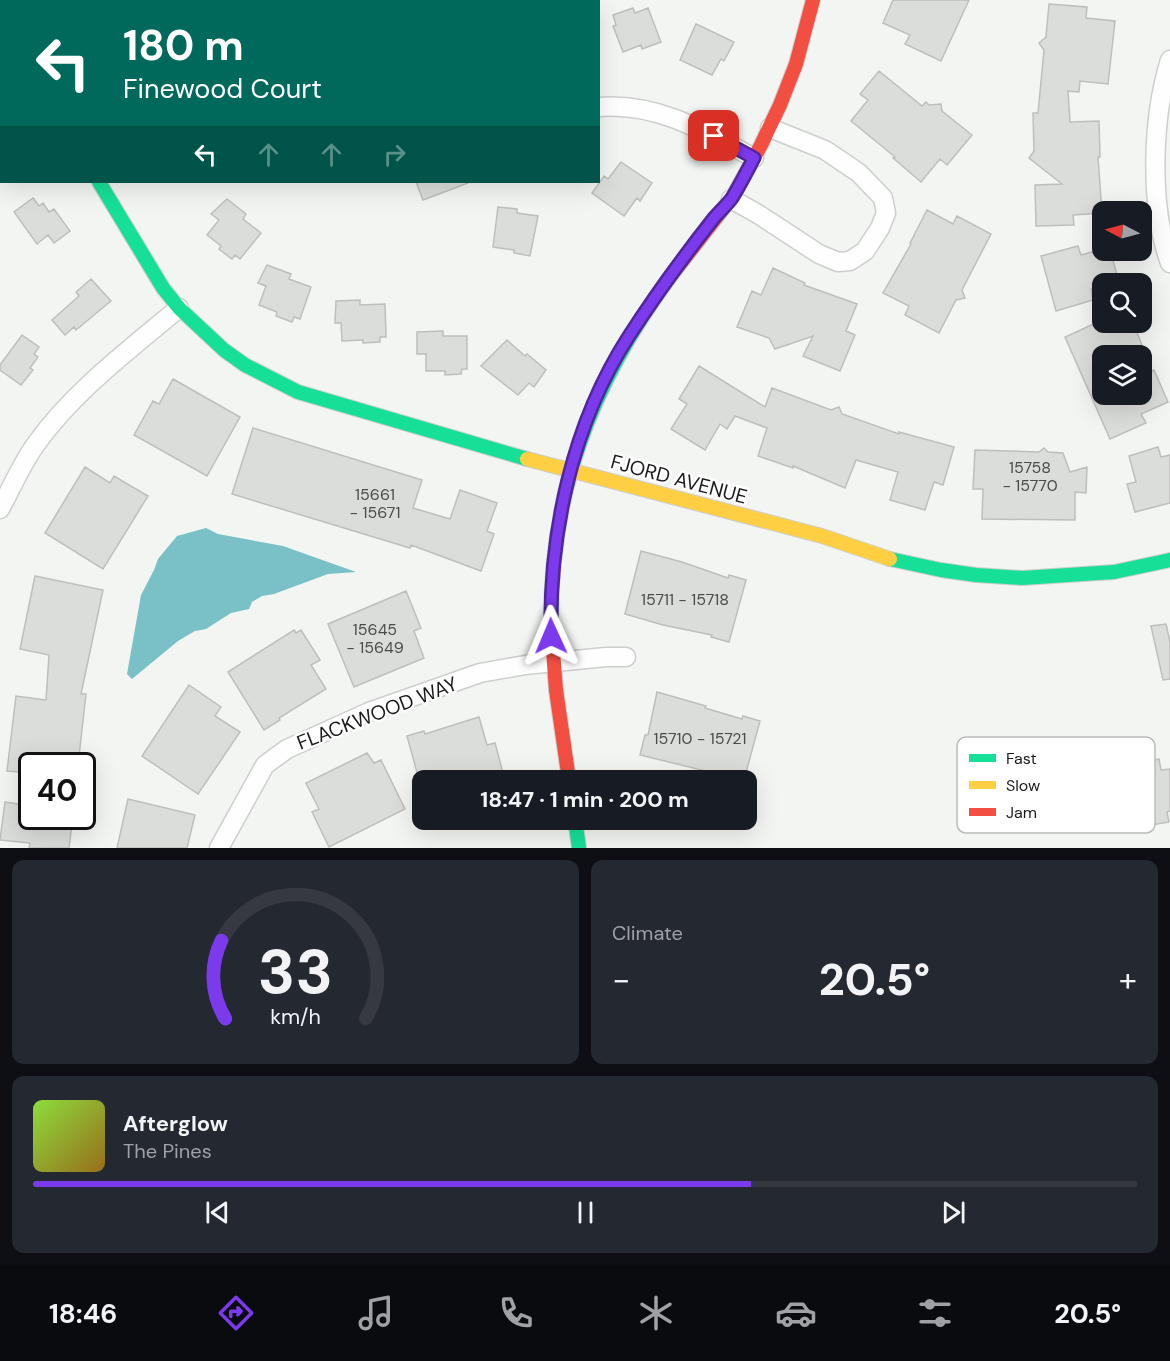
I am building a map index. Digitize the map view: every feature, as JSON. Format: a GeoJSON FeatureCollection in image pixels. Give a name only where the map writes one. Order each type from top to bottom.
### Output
{"type":"FeatureCollection","features":[{"type":"Feature","properties":{"kind":"street"},"geometry":{"type":"LineString","coordinates":[[568,770],[552,662],[551,596],[558,522],[571,470],[601,388],[628,338],[714,218],[731,199],[770,128],[797,62],[813,0]]}},
{"type":"Feature","properties":{"kind":"street"},"geometry":{"type":"LineString","coordinates":[[1170,60],[1157,124],[1155,173],[1159,216],[1170,263]]}},
{"type":"Feature","properties":{"kind":"street"},"geometry":{"type":"LineString","coordinates":[[600,107],[634,107],[678,118],[754,158]]}},
{"type":"Feature","properties":{"kind":"street"},"geometry":{"type":"LineString","coordinates":[[731,199],[758,214],[819,255],[838,262],[850,261],[865,251],[880,228],[886,213],[884,198],[859,173],[825,150],[770,128]]}},
{"type":"Feature","properties":{"kind":"street","name":"FJORD AVENUE"},"geometry":{"type":"LineString","coordinates":[[100,183],[163,288],[179,308],[224,350],[245,365],[298,392],[519,457],[822,536],[891,559],[976,576],[1022,579],[1114,572],[1170,560]]}},
{"type":"Feature","properties":{"kind":"street"},"geometry":{"type":"LineString","coordinates":[[0,509],[24,463],[61,414],[91,384],[179,308]]}},
{"type":"Feature","properties":{"kind":"street","name":"FLACKWOOD WAY"},"geometry":{"type":"LineString","coordinates":[[219,848],[265,765],[287,749],[369,712],[480,673],[552,662],[626,657]]}},
{"type":"Feature","properties":{"kind":"street"},"geometry":{"type":"LineString","coordinates":[[577,830],[579,848]]}},
{"type":"Feature","properties":{"kind":"water"},"geometry":{"type":"Polygon","coordinates":[[[206,528],[218,534],[283,546],[356,572],[328,574],[274,594],[262,596],[252,602],[249,609],[231,613],[206,629],[195,631],[178,641],[132,679],[127,674],[141,595],[158,559],[177,536],[206,528]]]}},
{"type":"Feature","properties":{"kind":"building"},"geometry":{"type":"Polygon","coordinates":[[[893,0],[969,0],[941,61],[905,44],[910,35],[883,23],[893,0]]]}},
{"type":"Feature","properties":{"kind":"building"},"geometry":{"type":"Polygon","coordinates":[[[1049,4],[1087,7],[1086,18],[1115,21],[1108,84],[1080,81],[1079,92],[1068,91],[1070,122],[1099,121],[1100,157],[1098,157],[1101,201],[1092,201],[1092,214],[1073,215],[1074,225],[1036,226],[1035,185],[1062,184],[1029,158],[1034,151],[1033,113],[1038,113],[1044,50],[1039,43],[1046,37],[1049,4]]]}},
{"type":"Feature","properties":{"kind":"building"},"geometry":{"type":"Polygon","coordinates":[[[633,8],[635,13],[648,8],[661,42],[642,49],[641,45],[623,52],[613,26],[616,25],[613,15],[633,8]]]}},
{"type":"Feature","properties":{"kind":"building"},"geometry":{"type":"Polygon","coordinates":[[[696,24],[734,42],[724,61],[721,59],[712,75],[680,60],[696,24]]]}},
{"type":"Feature","properties":{"kind":"building"},"geometry":{"type":"Polygon","coordinates":[[[879,71],[922,106],[926,102],[929,105],[941,104],[942,111],[972,135],[947,165],[940,159],[921,182],[851,121],[868,100],[860,94],[879,71]]]}},
{"type":"Feature","properties":{"kind":"building"},"geometry":{"type":"Polygon","coordinates":[[[621,162],[652,183],[640,201],[637,198],[624,216],[592,193],[604,176],[608,179],[621,162]]]}},
{"type":"Feature","properties":{"kind":"building"},"geometry":{"type":"Polygon","coordinates":[[[416,183],[468,183],[423,200],[416,183]]]}},
{"type":"Feature","properties":{"kind":"building"},"geometry":{"type":"Polygon","coordinates":[[[33,198],[39,206],[43,203],[49,212],[54,209],[70,231],[54,243],[48,235],[37,244],[14,212],[33,198]]]}},
{"type":"Feature","properties":{"kind":"building"},"geometry":{"type":"Polygon","coordinates":[[[227,199],[246,214],[243,219],[261,233],[240,259],[235,255],[232,259],[207,235],[219,220],[211,214],[227,199]]]}},
{"type":"Feature","properties":{"kind":"building"},"geometry":{"type":"Polygon","coordinates":[[[498,207],[517,209],[517,213],[538,216],[530,256],[514,253],[514,250],[493,247],[498,207]]]}},
{"type":"Feature","properties":{"kind":"building"},"geometry":{"type":"Polygon","coordinates":[[[927,210],[953,224],[957,216],[991,234],[962,290],[965,298],[956,300],[939,333],[905,315],[909,306],[883,293],[927,210]]]}},
{"type":"Feature","properties":{"kind":"building"},"geometry":{"type":"Polygon","coordinates":[[[1078,246],[1081,255],[1092,252],[1092,261],[1113,261],[1116,273],[1092,273],[1092,300],[1056,311],[1041,256],[1078,246]]]}},
{"type":"Feature","properties":{"kind":"building"},"geometry":{"type":"Polygon","coordinates":[[[267,265],[291,274],[289,279],[311,287],[300,319],[294,317],[292,322],[276,316],[277,312],[259,305],[266,286],[258,283],[267,265]]]}},
{"type":"Feature","properties":{"kind":"building"},"geometry":{"type":"Polygon","coordinates":[[[773,268],[805,283],[804,285],[857,304],[846,331],[855,335],[840,371],[803,356],[813,336],[775,349],[769,338],[737,327],[752,291],[761,295],[773,268]]]}},
{"type":"Feature","properties":{"kind":"building"},"geometry":{"type":"Polygon","coordinates":[[[91,279],[111,301],[76,330],[74,327],[65,335],[52,320],[79,296],[76,292],[91,279]]]}},
{"type":"Feature","properties":{"kind":"building"},"geometry":{"type":"Polygon","coordinates":[[[360,300],[360,305],[385,304],[386,337],[380,337],[380,342],[342,341],[341,323],[335,323],[336,301],[360,300]]]}},
{"type":"Feature","properties":{"kind":"building"},"geometry":{"type":"Polygon","coordinates":[[[1092,325],[1092,333],[1137,333],[1142,345],[1092,345],[1092,398],[1065,337],[1092,325]]]}},
{"type":"Feature","properties":{"kind":"building"},"geometry":{"type":"Polygon","coordinates":[[[443,331],[443,336],[467,336],[467,369],[462,369],[461,374],[445,375],[445,371],[426,371],[426,354],[417,354],[417,332],[443,331]]]}},
{"type":"Feature","properties":{"kind":"building"},"geometry":{"type":"Polygon","coordinates":[[[22,335],[39,347],[34,354],[38,357],[30,368],[33,370],[21,385],[0,370],[0,365],[22,335]]]}},
{"type":"Feature","properties":{"kind":"building"},"geometry":{"type":"Polygon","coordinates":[[[507,340],[546,370],[534,387],[529,383],[518,395],[481,366],[507,340]]]}},
{"type":"Feature","properties":{"kind":"building"},"geometry":{"type":"Polygon","coordinates":[[[699,366],[765,407],[772,388],[831,410],[839,407],[842,414],[899,434],[899,432],[954,447],[943,485],[934,482],[925,510],[890,500],[898,472],[856,460],[845,488],[793,466],[793,468],[758,456],[767,428],[735,416],[727,429],[720,424],[705,450],[671,429],[687,404],[679,399],[699,366]]]}},
{"type":"Feature","properties":{"kind":"building"},"geometry":{"type":"Polygon","coordinates":[[[1154,370],[1168,402],[1141,414],[1146,423],[1110,439],[1095,405],[1152,405],[1152,371],[1154,370]]]}},
{"type":"Feature","properties":{"kind":"building"},"geometry":{"type":"Polygon","coordinates":[[[173,379],[240,417],[207,476],[134,435],[153,401],[159,404],[173,379]]]}},
{"type":"Feature","properties":{"kind":"building"},"geometry":{"type":"Polygon","coordinates":[[[253,428],[422,480],[413,508],[450,519],[460,490],[497,503],[487,531],[494,534],[481,571],[411,545],[410,548],[232,494],[253,428]]]}},
{"type":"Feature","properties":{"kind":"building"},"geometry":{"type":"Polygon","coordinates":[[[1158,447],[1161,457],[1170,455],[1170,503],[1135,512],[1127,484],[1136,482],[1129,456],[1158,447]]]}},
{"type":"Feature","properties":{"kind":"building"},"geometry":{"type":"Polygon","coordinates":[[[1044,448],[1048,452],[1063,453],[1070,472],[1087,467],[1086,493],[1075,492],[1075,520],[982,519],[983,489],[973,489],[975,450],[1039,452],[1044,448]]]}},
{"type":"Feature","properties":{"kind":"building"},"geometry":{"type":"Polygon","coordinates":[[[85,467],[110,483],[114,476],[148,496],[103,569],[45,533],[85,467]]]}},
{"type":"Feature","properties":{"kind":"building"},"geometry":{"type":"Polygon","coordinates":[[[641,551],[728,578],[729,575],[746,580],[729,642],[711,637],[712,635],[625,614],[641,551]]]}},
{"type":"Feature","properties":{"kind":"building"},"geometry":{"type":"Polygon","coordinates":[[[35,576],[103,590],[81,694],[86,694],[79,752],[18,752],[18,772],[7,771],[16,696],[46,700],[49,655],[20,649],[35,576]]]}},
{"type":"Feature","properties":{"kind":"building"},"geometry":{"type":"Polygon","coordinates":[[[406,591],[421,628],[414,631],[424,658],[354,687],[328,624],[406,591]]]}},
{"type":"Feature","properties":{"kind":"building"},"geometry":{"type":"Polygon","coordinates":[[[1166,624],[1170,642],[1170,679],[1163,680],[1151,626],[1166,624]]]}},
{"type":"Feature","properties":{"kind":"building"},"geometry":{"type":"Polygon","coordinates":[[[294,630],[296,633],[301,630],[320,660],[311,665],[326,689],[264,730],[228,672],[294,630]]]}},
{"type":"Feature","properties":{"kind":"building"},"geometry":{"type":"Polygon","coordinates":[[[189,685],[221,707],[215,716],[240,732],[198,794],[142,756],[189,685]]]}},
{"type":"Feature","properties":{"kind":"building"},"geometry":{"type":"Polygon","coordinates":[[[657,692],[742,719],[743,716],[760,721],[747,770],[701,770],[640,755],[645,735],[648,735],[657,692]]]}},
{"type":"Feature","properties":{"kind":"building"},"geometry":{"type":"Polygon","coordinates":[[[479,717],[487,745],[495,743],[502,770],[416,770],[407,736],[424,731],[425,734],[479,717]]]}},
{"type":"Feature","properties":{"kind":"building"},"geometry":{"type":"Polygon","coordinates":[[[367,753],[374,763],[381,760],[405,809],[329,847],[312,812],[319,809],[306,783],[367,753]]]}},
{"type":"Feature","properties":{"kind":"building"},"geometry":{"type":"Polygon","coordinates":[[[1159,759],[1161,770],[1170,769],[1170,811],[1167,812],[1169,822],[1155,824],[1155,760],[1159,759]]]}},
{"type":"Feature","properties":{"kind":"building"},"geometry":{"type":"Polygon","coordinates":[[[128,799],[195,815],[187,848],[117,848],[128,799]]]}},
{"type":"Feature","properties":{"kind":"building"},"geometry":{"type":"Polygon","coordinates":[[[5,802],[18,804],[18,830],[71,830],[69,848],[29,848],[30,843],[0,840],[5,802]]]}},
{"type":"Feature","properties":{"kind":"traffic: fast"},"geometry":{"type":"LineString","coordinates":[[100,183],[163,288],[179,308],[224,350],[245,365],[298,392],[527,459]]}},
{"type":"Feature","properties":{"kind":"traffic: fast"},"geometry":{"type":"LineString","coordinates":[[551,625],[558,529],[567,485],[580,441],[597,399],[618,359],[641,318],[669,278]]}},
{"type":"Feature","properties":{"kind":"traffic: fast"},"geometry":{"type":"LineString","coordinates":[[890,559],[941,570],[1022,578],[1114,572],[1170,560]]}},
{"type":"Feature","properties":{"kind":"traffic: fast"},"geometry":{"type":"LineString","coordinates":[[577,830],[579,848]]}},
{"type":"Feature","properties":{"kind":"traffic: slow"},"geometry":{"type":"LineString","coordinates":[[527,459],[822,536],[890,559]]}},
{"type":"Feature","properties":{"kind":"traffic: jam"},"geometry":{"type":"LineString","coordinates":[[669,278],[733,196],[761,145],[796,64],[813,0]]}},
{"type":"Feature","properties":{"kind":"traffic: jam"},"geometry":{"type":"LineString","coordinates":[[551,625],[556,690],[568,770]]}},
{"type":"Feature","properties":{"kind":"route"},"geometry":{"type":"LineString","coordinates":[[551,636],[551,596],[561,504],[586,424],[598,394],[628,338],[714,218],[731,199],[754,158],[714,136]]}}]}
